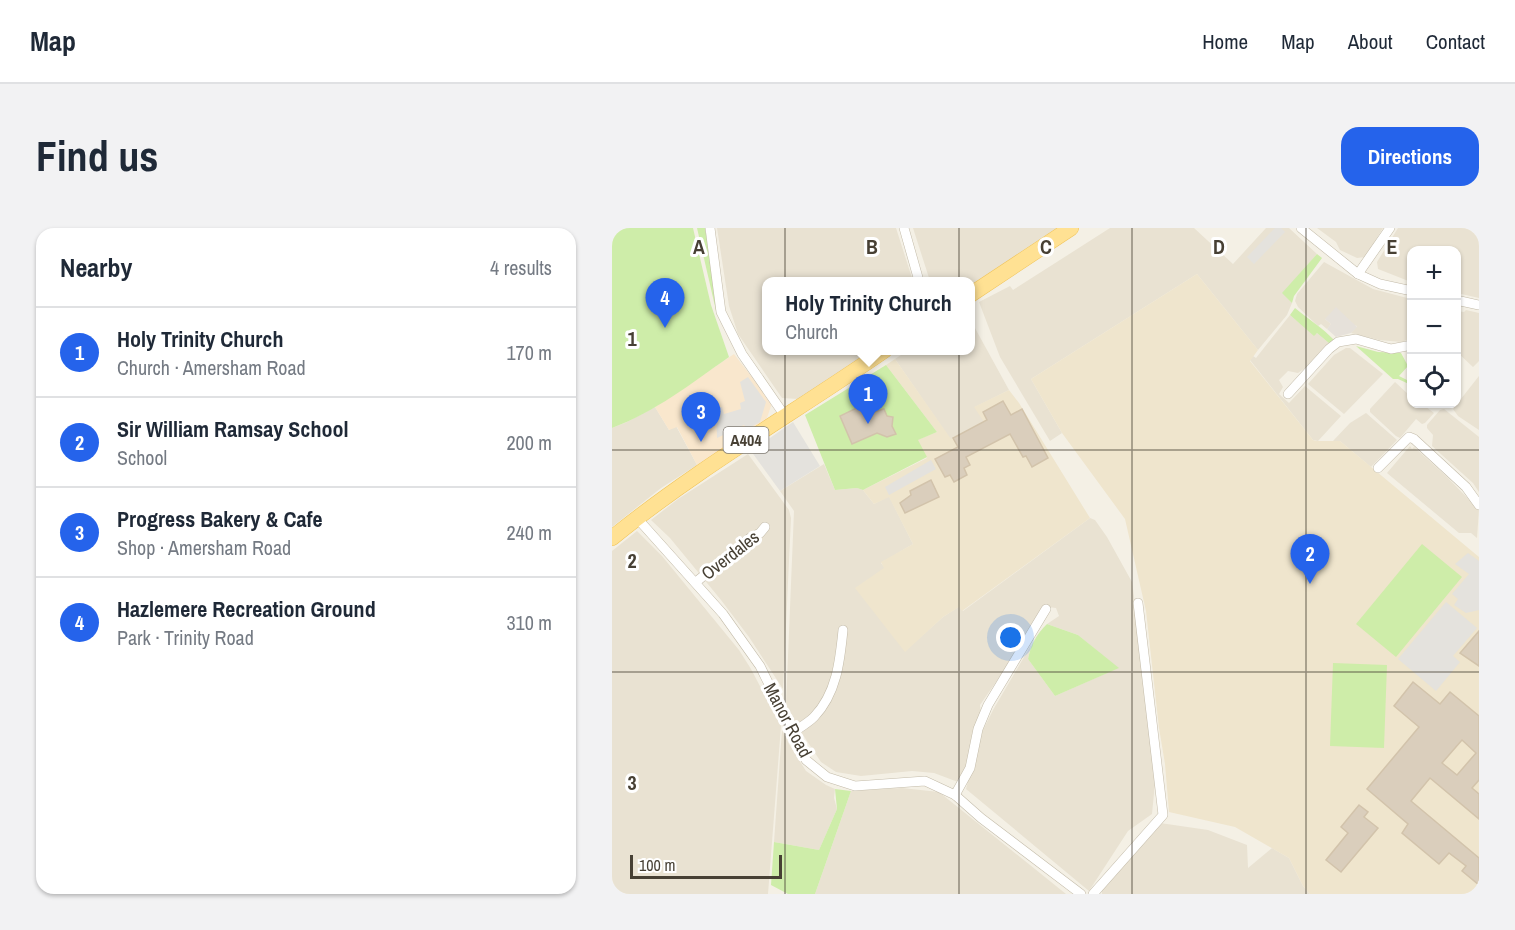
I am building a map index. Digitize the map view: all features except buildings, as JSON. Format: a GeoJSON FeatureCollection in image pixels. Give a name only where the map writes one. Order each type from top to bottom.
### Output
{"type":"FeatureCollection","features":[{"type":"Feature","properties":{"kind":"main road"},"geometry":{"type":"LineString","coordinates":[[975,292],[1071,228]]}},
{"type":"Feature","properties":{"kind":"main road","name":"A404"},"geometry":{"type":"LineString","coordinates":[[612,538],[742,443],[879,355]]}},
{"type":"Feature","properties":{"kind":"street"},"geometry":{"type":"LineString","coordinates":[[710,228],[721,312],[742,354],[785,416]]}},
{"type":"Feature","properties":{"kind":"street"},"geometry":{"type":"LineString","coordinates":[[904,228],[918,277]]}},
{"type":"Feature","properties":{"kind":"street"},"geometry":{"type":"LineString","coordinates":[[1301,228],[1358,274],[1380,284],[1407,290]]}},
{"type":"Feature","properties":{"kind":"street"},"geometry":{"type":"LineString","coordinates":[[1358,274],[1390,228]]}},
{"type":"Feature","properties":{"kind":"street"},"geometry":{"type":"LineString","coordinates":[[1461,301],[1479,305]]}},
{"type":"Feature","properties":{"kind":"street"},"geometry":{"type":"LineString","coordinates":[[1288,394],[1338,342],[1356,339],[1391,349],[1407,346]]}},
{"type":"Feature","properties":{"kind":"street"},"geometry":{"type":"LineString","coordinates":[[1378,468],[1409,437],[1414,438],[1466,487],[1479,505]]}},
{"type":"Feature","properties":{"kind":"street","name":"Manor Road"},"geometry":{"type":"LineString","coordinates":[[637,518],[723,614],[760,666],[806,760],[827,777],[855,786],[925,781],[955,795],[989,825],[1081,894]]}},
{"type":"Feature","properties":{"kind":"street","name":"Overdales"},"geometry":{"type":"LineString","coordinates":[[696,582],[765,527]]}},
{"type":"Feature","properties":{"kind":"street"},"geometry":{"type":"LineString","coordinates":[[1093,894],[1163,815],[1138,603]]}},
{"type":"Feature","properties":{"kind":"street"},"geometry":{"type":"LineString","coordinates":[[955,795],[970,768],[978,729],[988,705],[1046,609]]}},
{"type":"Feature","properties":{"kind":"street"},"geometry":{"type":"LineString","coordinates":[[792,733],[814,717],[831,693],[840,665],[843,630]]}},
{"type":"Feature","properties":{"kind":"shaded area"},"geometry":{"type":"Polygon","coordinates":[[[717,228],[896,228],[912,277],[762,277],[762,355],[868,355],[798,399],[782,398],[738,334],[729,306],[717,228]]]}},
{"type":"Feature","properties":{"kind":"shaded area"},"geometry":{"type":"Polygon","coordinates":[[[913,228],[1063,228],[975,286],[975,277],[929,277],[913,228]]]}},
{"type":"Feature","properties":{"kind":"shaded area"},"geometry":{"type":"Polygon","coordinates":[[[1110,228],[1194,228],[1233,264],[1266,228],[1289,228],[1317,254],[1283,293],[1292,303],[1287,315],[1258,350],[1197,274],[1031,379],[1062,433],[1050,441],[1000,357],[979,302],[1010,286],[1013,290],[1110,228]]]}},
{"type":"Feature","properties":{"kind":"shaded area"},"geometry":{"type":"Polygon","coordinates":[[[1275,228],[1281,228],[1285,232],[1254,264],[1247,257],[1275,228]]]}},
{"type":"Feature","properties":{"kind":"shaded area"},"geometry":{"type":"Polygon","coordinates":[[[1317,228],[1383,228],[1365,257],[1357,258],[1340,250],[1336,242],[1317,228]]]}},
{"type":"Feature","properties":{"kind":"shaded area"},"geometry":{"type":"Polygon","coordinates":[[[1398,228],[1479,228],[1479,298],[1461,294],[1461,246],[1407,246],[1407,280],[1378,269],[1377,262],[1398,228]]]}},
{"type":"Feature","properties":{"kind":"shaded area"},"geometry":{"type":"Polygon","coordinates":[[[1324,262],[1373,289],[1407,298],[1407,340],[1402,342],[1379,340],[1351,333],[1357,326],[1325,319],[1331,324],[1327,329],[1321,324],[1318,326],[1298,307],[1295,301],[1297,294],[1324,262]]]}},
{"type":"Feature","properties":{"kind":"shaded area"},"geometry":{"type":"Polygon","coordinates":[[[1197,274],[1258,350],[1250,361],[1313,440],[1340,441],[1479,557],[1479,894],[1310,894],[1303,886],[1289,858],[1235,827],[1169,812],[1146,611],[1125,519],[1062,433],[1031,379],[1197,274]]]}},
{"type":"Feature","properties":{"kind":"shaded area"},"geometry":{"type":"Polygon","coordinates":[[[1336,307],[1357,327],[1351,333],[1336,337],[1327,329],[1331,324],[1325,319],[1336,307]]]}},
{"type":"Feature","properties":{"kind":"shaded area"},"geometry":{"type":"Polygon","coordinates":[[[1466,310],[1479,313],[1479,361],[1473,367],[1461,356],[1461,312],[1466,310]]]}},
{"type":"Feature","properties":{"kind":"shaded area"},"geometry":{"type":"Polygon","coordinates":[[[1290,315],[1314,335],[1317,333],[1330,344],[1298,373],[1288,371],[1279,380],[1283,387],[1279,394],[1289,403],[1305,386],[1341,416],[1318,441],[1313,440],[1250,360],[1253,356],[1256,358],[1290,315]]]}},
{"type":"Feature","properties":{"kind":"shaded area"},"geometry":{"type":"Polygon","coordinates":[[[975,328],[1009,390],[975,407],[985,422],[951,440],[895,359],[901,355],[975,355],[975,328]]]}},
{"type":"Feature","properties":{"kind":"shaded area"},"geometry":{"type":"Polygon","coordinates":[[[1350,348],[1383,374],[1344,414],[1308,384],[1334,355],[1350,348]]]}},
{"type":"Feature","properties":{"kind":"shaded area"},"geometry":{"type":"Polygon","coordinates":[[[734,354],[772,403],[766,421],[697,465],[677,427],[669,430],[655,407],[734,354]]]}},
{"type":"Feature","properties":{"kind":"shaded area"},"geometry":{"type":"Polygon","coordinates":[[[895,359],[951,439],[984,422],[974,407],[1009,390],[1090,518],[962,611],[959,607],[943,617],[905,652],[855,588],[884,568],[881,562],[913,544],[889,497],[874,504],[863,490],[927,458],[917,440],[937,432],[886,365],[895,359]]]}},
{"type":"Feature","properties":{"kind":"shaded area"},"geometry":{"type":"Polygon","coordinates":[[[1479,376],[1479,430],[1458,416],[1453,409],[1461,408],[1461,399],[1479,376]]]}},
{"type":"Feature","properties":{"kind":"shaded area"},"geometry":{"type":"Polygon","coordinates":[[[748,377],[766,402],[760,422],[747,429],[744,425],[717,438],[716,408],[722,407],[724,414],[741,409],[740,403],[745,401],[740,382],[748,377]]]}},
{"type":"Feature","properties":{"kind":"shaded area"},"geometry":{"type":"Polygon","coordinates":[[[1395,382],[1407,393],[1407,408],[1427,408],[1434,413],[1422,424],[1416,419],[1400,438],[1370,412],[1370,409],[1395,382]]]}},
{"type":"Feature","properties":{"kind":"shaded area"},"geometry":{"type":"Polygon","coordinates":[[[655,407],[669,430],[676,426],[697,465],[661,488],[612,527],[612,428],[655,407]]]}},
{"type":"Feature","properties":{"kind":"shaded area"},"geometry":{"type":"Polygon","coordinates":[[[1444,409],[1479,437],[1479,492],[1473,483],[1432,446],[1433,435],[1427,425],[1440,410],[1444,409]]]}},
{"type":"Feature","properties":{"kind":"shaded area"},"geometry":{"type":"Polygon","coordinates":[[[1366,413],[1397,440],[1371,467],[1340,441],[1333,441],[1350,423],[1366,413]]]}},
{"type":"Feature","properties":{"kind":"shaded area"},"geometry":{"type":"Polygon","coordinates":[[[793,422],[820,466],[780,491],[751,451],[793,422]]]}},
{"type":"Feature","properties":{"kind":"shaded area"},"geometry":{"type":"Polygon","coordinates":[[[1410,446],[1446,476],[1479,510],[1477,538],[1471,533],[1459,533],[1387,473],[1410,446]]]}},
{"type":"Feature","properties":{"kind":"shaded area"},"geometry":{"type":"Polygon","coordinates":[[[748,454],[789,510],[791,518],[783,689],[749,637],[721,600],[670,538],[651,520],[678,499],[748,454]]]}},
{"type":"Feature","properties":{"kind":"shaded area"},"geometry":{"type":"Polygon","coordinates":[[[931,460],[936,469],[889,495],[885,487],[931,460]]]}},
{"type":"Feature","properties":{"kind":"shaded area"},"geometry":{"type":"Polygon","coordinates":[[[824,464],[835,490],[857,488],[863,490],[874,504],[889,496],[913,544],[881,563],[885,568],[905,651],[943,617],[960,606],[963,611],[1090,518],[1095,520],[1107,537],[1132,582],[1157,762],[1152,814],[1128,831],[1089,891],[966,789],[980,736],[1031,645],[1028,659],[1055,696],[1118,668],[1078,635],[1047,624],[1059,616],[1056,608],[1048,607],[980,705],[981,713],[972,736],[966,767],[958,782],[934,773],[912,771],[861,776],[836,772],[821,762],[797,726],[786,705],[794,511],[780,491],[824,464]]]}},
{"type":"Feature","properties":{"kind":"shaded area"},"geometry":{"type":"Polygon","coordinates":[[[637,531],[662,556],[739,650],[781,726],[768,894],[612,894],[612,551],[637,531]]]}},
{"type":"Feature","properties":{"kind":"shaded area"},"geometry":{"type":"Polygon","coordinates":[[[1468,553],[1479,561],[1479,610],[1466,613],[1454,605],[1458,599],[1452,594],[1469,574],[1455,564],[1468,553]]]}},
{"type":"Feature","properties":{"kind":"shaded area"},"geometry":{"type":"Polygon","coordinates":[[[1446,602],[1477,628],[1453,656],[1460,662],[1436,691],[1398,659],[1446,602]]]}},
{"type":"Feature","properties":{"kind":"shaded area"},"geometry":{"type":"Polygon","coordinates":[[[782,730],[806,771],[835,789],[834,798],[837,809],[819,850],[774,842],[782,730]]]}},
{"type":"Feature","properties":{"kind":"shaded area"},"geometry":{"type":"Polygon","coordinates":[[[902,788],[939,792],[1066,894],[815,894],[851,791],[902,788]]]}},
{"type":"Feature","properties":{"kind":"shaded area"},"geometry":{"type":"Polygon","coordinates":[[[1160,823],[1208,830],[1247,845],[1248,868],[1272,848],[1289,858],[1303,886],[1310,894],[1102,894],[1102,888],[1160,823]]]}},
{"type":"Feature","properties":{"kind":"green space"},"geometry":{"type":"Polygon","coordinates":[[[612,228],[693,228],[711,305],[729,357],[658,405],[612,428],[612,228]]]}},
{"type":"Feature","properties":{"kind":"green space"},"geometry":{"type":"Polygon","coordinates":[[[697,228],[705,228],[720,314],[717,315],[697,228]]]}},
{"type":"Feature","properties":{"kind":"green space"},"geometry":{"type":"Polygon","coordinates":[[[1317,254],[1322,258],[1294,296],[1292,303],[1282,293],[1317,254]]]}},
{"type":"Feature","properties":{"kind":"green space"},"geometry":{"type":"Polygon","coordinates":[[[1295,308],[1334,340],[1330,344],[1317,333],[1314,336],[1290,315],[1295,308]]]}},
{"type":"Feature","properties":{"kind":"green space"},"geometry":{"type":"Polygon","coordinates":[[[1356,346],[1378,352],[1401,353],[1407,367],[1399,376],[1407,380],[1407,383],[1393,379],[1356,346]]]}},
{"type":"Feature","properties":{"kind":"green space"},"geometry":{"type":"Polygon","coordinates":[[[886,365],[937,432],[918,440],[927,457],[863,490],[857,488],[835,490],[805,415],[886,365]]]}},
{"type":"Feature","properties":{"kind":"green space"},"geometry":{"type":"Polygon","coordinates":[[[1422,544],[1462,577],[1396,657],[1356,624],[1422,544]]]}},
{"type":"Feature","properties":{"kind":"green space"},"geometry":{"type":"Polygon","coordinates":[[[1047,624],[1078,635],[1119,668],[1055,696],[1028,659],[1034,640],[1047,624]]]}},
{"type":"Feature","properties":{"kind":"green space"},"geometry":{"type":"Polygon","coordinates":[[[1333,663],[1387,665],[1384,748],[1330,746],[1333,663]]]}},
{"type":"Feature","properties":{"kind":"green space"},"geometry":{"type":"Polygon","coordinates":[[[835,789],[851,791],[815,894],[788,894],[771,885],[774,842],[819,850],[837,809],[835,789]]]}},
{"type":"Feature","properties":{"kind":"place","name":"Hazlemere Recreation Ground"},"geometry":{"type":"Point","coordinates":[665,328]}},
{"type":"Feature","properties":{"kind":"place","name":"Holy Trinity Church"},"geometry":{"type":"Point","coordinates":[868,424]}},
{"type":"Feature","properties":{"kind":"place","name":"Progress Bakery & Cafe"},"geometry":{"type":"Point","coordinates":[701,442]}},
{"type":"Feature","properties":{"kind":"place","name":"Sir William Ramsay School"},"geometry":{"type":"Point","coordinates":[1310,584]}}]}
